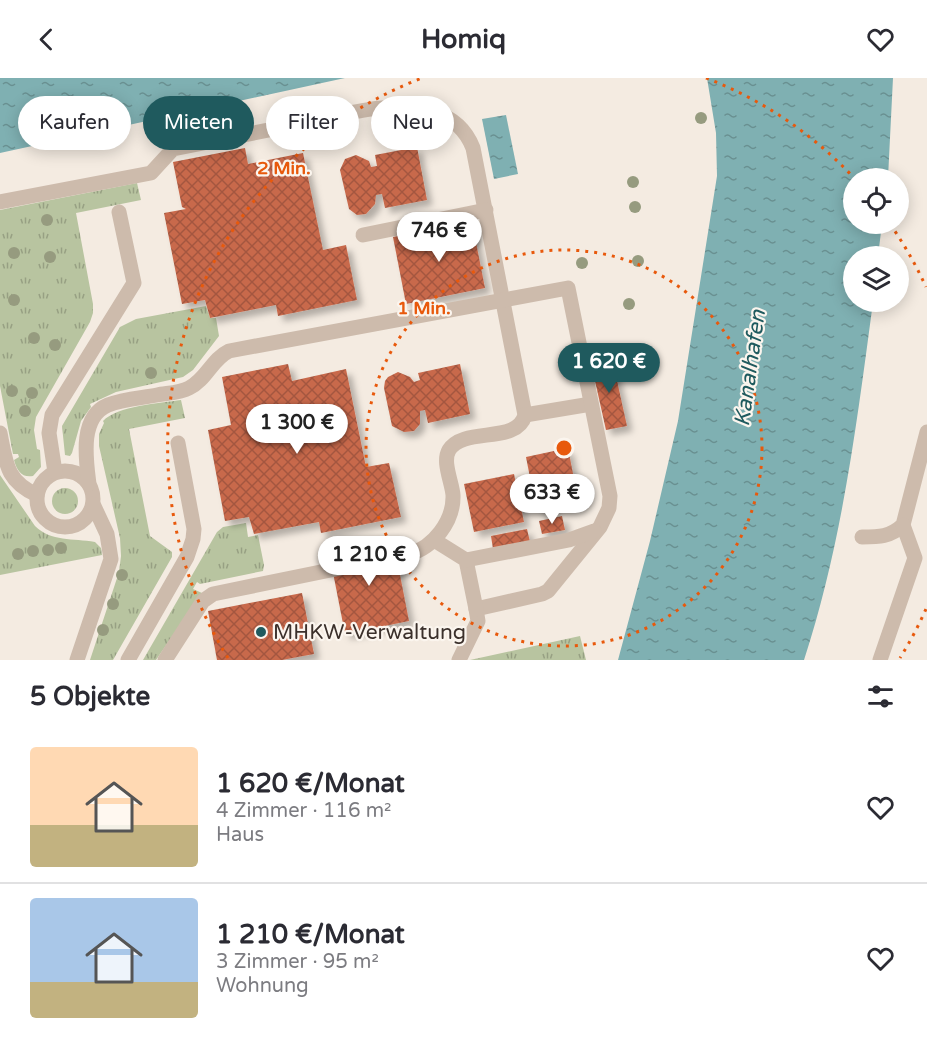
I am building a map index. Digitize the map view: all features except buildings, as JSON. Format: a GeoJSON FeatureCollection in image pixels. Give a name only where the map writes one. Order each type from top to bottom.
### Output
{"type":"FeatureCollection","features":[{"type":"Feature","properties":{"kind":"lane"},"geometry":{"type":"LineString","coordinates":[[0,202],[151,173],[173,149],[378,108],[420,109],[440,114],[453,121],[464,131],[475,154],[525,415],[522,423],[513,430],[463,440],[451,448],[447,458],[453,502],[434,540],[421,550],[213,594],[203,602],[165,660]]}},
{"type":"Feature","properties":{"kind":"lane"},"geometry":{"type":"LineString","coordinates":[[363,235],[486,210]]}},
{"type":"Feature","properties":{"kind":"lane"},"geometry":{"type":"LineString","coordinates":[[55,472],[49,433],[52,415],[134,283],[119,212]]}},
{"type":"Feature","properties":{"kind":"lane"},"geometry":{"type":"LineString","coordinates":[[89,484],[87,441],[91,424],[99,410],[117,403],[189,388],[219,357],[229,351],[568,288],[610,500],[606,516],[600,527],[546,592],[476,609]]}},
{"type":"Feature","properties":{"kind":"lane"},"geometry":{"type":"LineString","coordinates":[[525,415],[591,404]]}},
{"type":"Feature","properties":{"kind":"lane"},"geometry":{"type":"LineString","coordinates":[[880,660],[915,558],[903,525],[927,432]]}},
{"type":"Feature","properties":{"kind":"lane"},"geometry":{"type":"LineString","coordinates":[[0,433],[9,472],[18,484],[37,495]]}},
{"type":"Feature","properties":{"kind":"lane"},"geometry":{"type":"LineString","coordinates":[[128,660],[187,557],[193,539],[193,521],[178,443]]}},
{"type":"Feature","properties":{"kind":"lane"},"geometry":{"type":"LineString","coordinates":[[77,660],[111,559],[106,534],[93,504],[93,494],[89,484],[83,477],[74,472],[55,472],[44,479],[37,495],[37,504],[42,516],[52,524],[61,527],[70,527],[83,521],[93,504]]}},
{"type":"Feature","properties":{"kind":"lane"},"geometry":{"type":"LineString","coordinates":[[862,537],[883,537],[903,525]]}},
{"type":"Feature","properties":{"kind":"lane"},"geometry":{"type":"LineString","coordinates":[[434,540],[466,560],[573,539],[589,534],[600,527]]}},
{"type":"Feature","properties":{"kind":"lane"},"geometry":{"type":"LineString","coordinates":[[459,660],[478,621],[466,560]]}},
{"type":"Feature","properties":{"kind":"green space"},"geometry":{"type":"Polygon","coordinates":[[[137,183],[141,200],[76,213],[93,313],[36,417],[34,430],[37,449],[40,450],[41,467],[33,476],[23,475],[14,460],[19,457],[18,454],[13,454],[0,386],[0,210],[137,183]]]}},
{"type":"Feature","properties":{"kind":"green space"},"geometry":{"type":"Polygon","coordinates":[[[206,306],[210,318],[216,318],[219,336],[193,370],[183,377],[116,392],[90,404],[91,407],[81,421],[72,453],[70,456],[65,455],[62,426],[120,327],[136,319],[206,306]]]}},
{"type":"Feature","properties":{"kind":"green space"},"geometry":{"type":"Polygon","coordinates":[[[181,400],[185,418],[129,429],[150,536],[172,552],[172,557],[113,660],[90,660],[119,572],[121,556],[120,538],[99,446],[99,434],[103,421],[128,409],[181,400]]]}},
{"type":"Feature","properties":{"kind":"green space"},"geometry":{"type":"Polygon","coordinates":[[[0,475],[35,526],[41,531],[63,539],[95,542],[101,548],[102,555],[0,575],[0,475]]]}},
{"type":"Feature","properties":{"kind":"green space"},"geometry":{"type":"Polygon","coordinates":[[[65,488],[74,492],[78,501],[74,510],[65,514],[56,510],[52,501],[56,492],[65,488]]]}},
{"type":"Feature","properties":{"kind":"green space"},"geometry":{"type":"Polygon","coordinates":[[[246,523],[248,537],[258,535],[264,565],[263,571],[200,584],[197,582],[193,589],[202,593],[156,660],[143,660],[217,532],[223,527],[246,523]]]}},
{"type":"Feature","properties":{"kind":"green space"},"geometry":{"type":"Polygon","coordinates":[[[580,636],[586,660],[470,660],[580,636]]]}},
{"type":"Feature","properties":{"kind":"water"},"geometry":{"type":"Polygon","coordinates":[[[0,78],[345,78],[254,98],[143,96],[143,122],[131,125],[131,96],[18,96],[18,149],[0,153],[0,78]]]}},
{"type":"Feature","properties":{"kind":"water","name":"Kanalhafen"},"geometry":{"type":"Polygon","coordinates":[[[707,78],[893,78],[888,168],[843,168],[843,234],[881,234],[879,246],[843,246],[843,312],[872,312],[847,482],[829,572],[804,660],[618,660],[650,541],[678,421],[717,176],[716,133],[707,78]]]}},
{"type":"Feature","properties":{"kind":"water"},"geometry":{"type":"Polygon","coordinates":[[[506,115],[518,174],[494,179],[482,119],[506,115]]]}},
{"type":"Feature","properties":{"kind":"place","name":"MHKW-Verwaltung"},"geometry":{"type":"Point","coordinates":[261,632]}}]}
